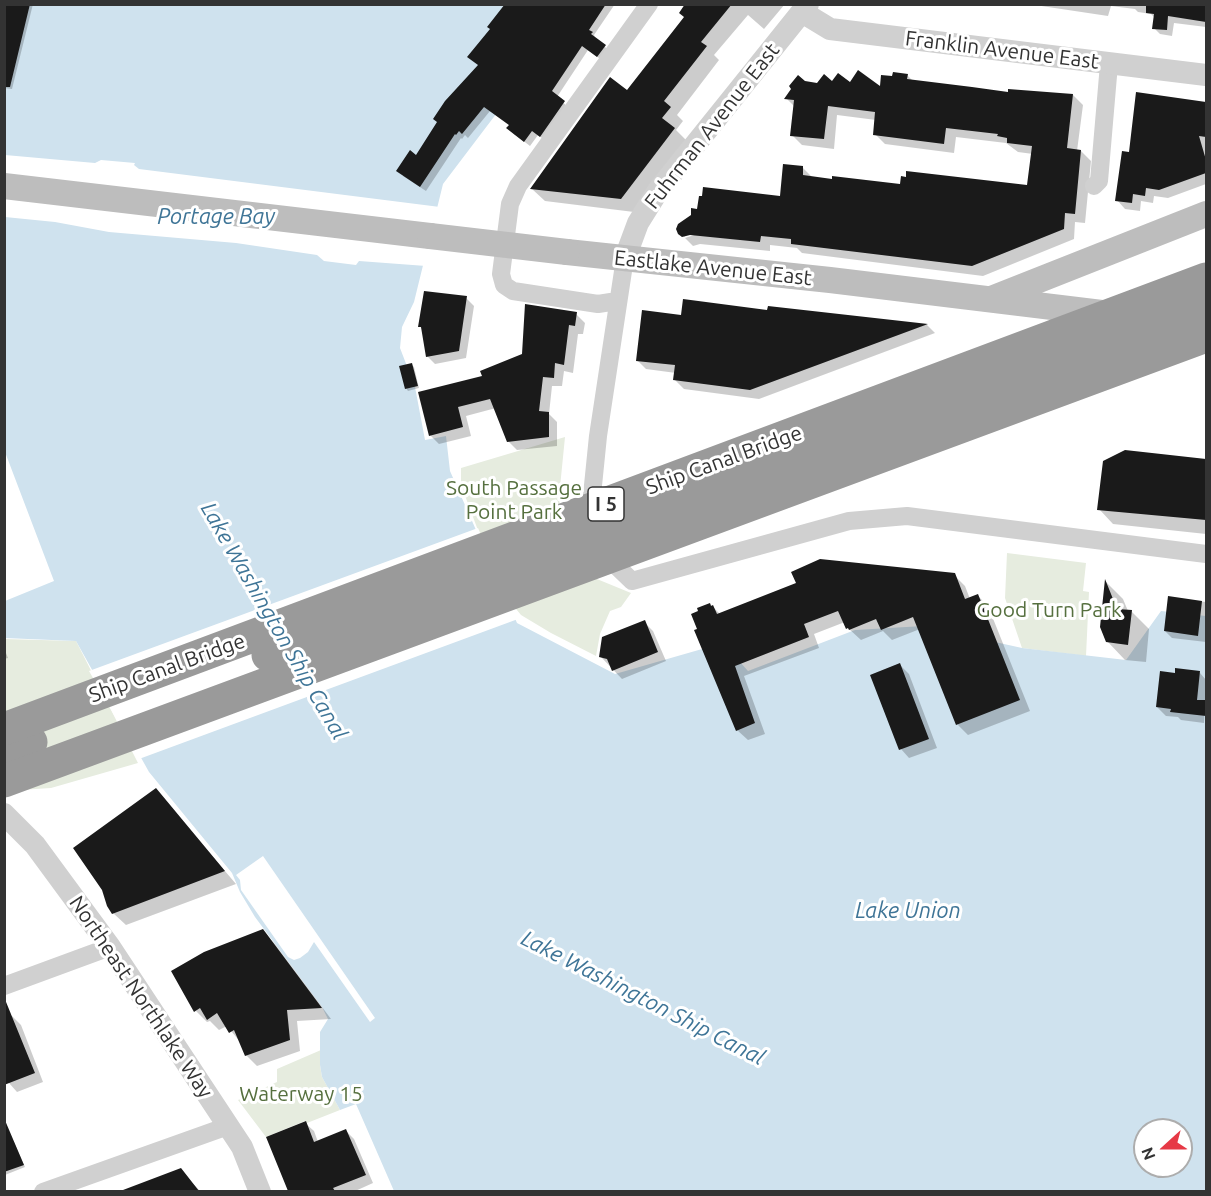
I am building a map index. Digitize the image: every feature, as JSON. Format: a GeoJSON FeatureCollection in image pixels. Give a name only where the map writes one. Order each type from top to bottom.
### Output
{"type":"FeatureCollection","features":[{"type":"Feature","properties":{"kind":"highway","name":"Ship Canal Bridge"},"geometry":{"type":"LineString","coordinates":[[4,729],[1206,279]]}},
{"type":"Feature","properties":{"kind":"highway","name":"Ship Canal Bridge"},"geometry":{"type":"LineString","coordinates":[[4,752],[1206,307]]}},
{"type":"Feature","properties":{"kind":"highway","name":"I 5"},"geometry":{"type":"LineString","coordinates":[[4,781],[1206,336]]}},
{"type":"Feature","properties":{"kind":"main road","name":"Eastlake Avenue East"},"geometry":{"type":"LineString","coordinates":[[4,186],[567,252],[830,280],[1206,326]]}},
{"type":"Feature","properties":{"kind":"main road"},"geometry":{"type":"LineString","coordinates":[[988,300],[1206,214]]}},
{"type":"Feature","properties":{"kind":"street"},"geometry":{"type":"LineString","coordinates":[[617,301],[598,304],[513,291],[504,285],[501,274],[510,204],[518,186],[649,4]]}},
{"type":"Feature","properties":{"kind":"street","name":"Fuhrman Avenue East"},"geometry":{"type":"LineString","coordinates":[[805,8],[658,191],[638,223],[625,258],[617,301],[598,436],[587,538],[632,581],[849,521],[907,516],[1206,554]]}},
{"type":"Feature","properties":{"kind":"street","name":"Franklin Avenue East"},"geometry":{"type":"LineString","coordinates":[[805,8],[830,29],[1206,75]]}},
{"type":"Feature","properties":{"kind":"street"},"geometry":{"type":"LineString","coordinates":[[1094,186],[1099,182],[1109,64]]}},
{"type":"Feature","properties":{"kind":"street","name":"Northeast Northlake Way"},"geometry":{"type":"LineString","coordinates":[[4,814],[34,845],[110,947],[242,1147],[260,1191]]}},
{"type":"Feature","properties":{"kind":"street"},"geometry":{"type":"LineString","coordinates":[[4,986],[110,947]]}},
{"type":"Feature","properties":{"kind":"street"},"geometry":{"type":"LineString","coordinates":[[44,1191],[228,1126]]}},
{"type":"Feature","properties":{"kind":"green space","name":"South Passage Point Park"},"geometry":{"type":"Polygon","coordinates":[[[565,437],[559,497],[563,540],[592,577],[631,593],[621,607],[610,611],[600,634],[596,656],[521,615],[503,593],[461,485],[461,468],[565,437]]]}},
{"type":"Feature","properties":{"kind":"green space","name":"Good Turn Park"},"geometry":{"type":"Polygon","coordinates":[[[1007,553],[1086,563],[1083,591],[1089,592],[1086,656],[1022,648],[1005,598],[1007,553]]]}},
{"type":"Feature","properties":{"kind":"green space"},"geometry":{"type":"Polygon","coordinates":[[[5,639],[76,641],[138,763],[51,788],[5,791],[5,639]]]}},
{"type":"Feature","properties":{"kind":"green space","name":"Waterway 15"},"geometry":{"type":"Polygon","coordinates":[[[321,1050],[322,1077],[340,1110],[266,1137],[238,1100],[277,1082],[277,1069],[321,1050]]]}},
{"type":"Feature","properties":{"kind":"water","name":"Lake Union"},"geometry":{"type":"Polygon","coordinates":[[[5,5],[584,5],[534,64],[443,184],[414,302],[402,327],[400,348],[415,387],[425,440],[446,436],[450,471],[517,623],[615,674],[723,643],[748,671],[855,630],[923,626],[1022,648],[1126,660],[1161,611],[1206,616],[1206,1191],[394,1191],[356,1104],[340,1110],[322,1077],[320,1032],[328,1019],[322,1007],[255,917],[232,873],[149,772],[76,641],[4,638],[5,601],[54,581],[5,452],[5,5]]]}},
{"type":"Feature","properties":{"kind":"pier"},"geometry":{"type":"Polygon","coordinates":[[[5,155],[95,163],[101,160],[135,163],[134,165],[139,169],[440,207],[426,266],[359,261],[356,265],[324,261],[317,255],[236,243],[109,232],[55,222],[5,217],[5,155]]]}},
{"type":"Feature","properties":{"kind":"pier"},"geometry":{"type":"Polygon","coordinates":[[[478,528],[518,619],[139,759],[89,671],[478,528]]]}},
{"type":"Feature","properties":{"kind":"pier"},"geometry":{"type":"Polygon","coordinates":[[[263,856],[375,1018],[370,1022],[314,942],[308,952],[300,958],[294,960],[288,957],[241,890],[240,880],[236,875],[263,856]]]}},
{"type":"Feature","properties":{"kind":"building"},"geometry":{"type":"Polygon","coordinates":[[[4,4],[30,4],[10,87],[4,87],[4,4]]]}},
{"type":"Feature","properties":{"kind":"building"},"geometry":{"type":"Polygon","coordinates":[[[505,4],[606,4],[589,30],[606,45],[597,57],[582,46],[552,91],[565,101],[540,137],[532,131],[524,142],[506,128],[509,125],[484,107],[462,134],[459,131],[455,134],[420,187],[396,171],[410,150],[416,155],[437,122],[433,119],[445,101],[478,65],[467,57],[490,29],[487,27],[505,4]]]}},
{"type":"Feature","properties":{"kind":"building"},"geometry":{"type":"Polygon","coordinates":[[[685,4],[732,4],[701,42],[707,46],[664,101],[671,107],[662,118],[675,128],[621,199],[530,189],[610,77],[627,90],[684,17],[679,13],[685,4]]]}},
{"type":"Feature","properties":{"kind":"building"},"geometry":{"type":"Polygon","coordinates":[[[1146,4],[1206,4],[1206,22],[1168,16],[1167,30],[1152,29],[1154,14],[1146,13],[1146,4]]]}},
{"type":"Feature","properties":{"kind":"building"},"geometry":{"type":"Polygon","coordinates":[[[858,70],[880,86],[881,75],[892,76],[893,72],[908,74],[907,79],[1008,92],[1008,89],[1073,94],[1067,148],[1081,150],[1075,214],[1065,213],[1064,229],[972,266],[791,244],[791,239],[761,236],[760,242],[690,235],[682,237],[678,234],[676,229],[678,224],[691,215],[691,208],[697,209],[703,187],[780,196],[783,164],[803,166],[803,175],[832,179],[832,176],[900,184],[901,176],[906,177],[906,171],[1027,185],[1032,146],[1007,143],[1007,138],[997,136],[998,134],[946,128],[944,144],[873,135],[875,112],[828,106],[824,139],[790,136],[794,100],[784,99],[791,89],[789,86],[798,75],[805,81],[817,83],[824,74],[832,81],[838,73],[850,82],[858,70]]]}},
{"type":"Feature","properties":{"kind":"building"},"geometry":{"type":"Polygon","coordinates":[[[1136,92],[1206,102],[1206,137],[1199,136],[1206,160],[1206,173],[1159,190],[1146,188],[1145,196],[1133,194],[1132,203],[1115,201],[1122,151],[1129,152],[1136,92]]]}},
{"type":"Feature","properties":{"kind":"building"},"geometry":{"type":"Polygon","coordinates":[[[424,291],[467,296],[459,351],[426,357],[421,327],[418,327],[424,291]]]}},
{"type":"Feature","properties":{"kind":"building"},"geometry":{"type":"Polygon","coordinates":[[[683,299],[767,310],[768,306],[928,324],[750,390],[673,380],[675,365],[636,361],[642,310],[681,315],[683,299]]]}},
{"type":"Feature","properties":{"kind":"building"},"geometry":{"type":"Polygon","coordinates":[[[525,304],[577,312],[575,326],[569,325],[564,365],[555,363],[554,378],[543,377],[539,411],[549,412],[549,437],[507,442],[490,399],[458,407],[463,427],[429,436],[418,392],[482,376],[480,371],[522,354],[525,304]]]}},
{"type":"Feature","properties":{"kind":"building"},"geometry":{"type":"Polygon","coordinates":[[[412,363],[418,386],[405,389],[399,366],[412,363]]]}},
{"type":"Feature","properties":{"kind":"building"},"geometry":{"type":"Polygon","coordinates":[[[1125,450],[1206,459],[1206,520],[1097,510],[1103,461],[1125,450]]]}},
{"type":"Feature","properties":{"kind":"building"},"geometry":{"type":"Polygon","coordinates":[[[820,559],[955,573],[965,599],[978,594],[1020,700],[956,725],[913,617],[881,630],[876,619],[849,630],[846,629],[838,611],[804,624],[809,637],[735,666],[755,723],[736,731],[694,630],[697,629],[691,614],[698,611],[697,608],[710,603],[717,614],[796,583],[791,572],[820,559]]]}},
{"type":"Feature","properties":{"kind":"building"},"geometry":{"type":"Polygon","coordinates":[[[1105,579],[1117,609],[1132,610],[1128,645],[1106,642],[1100,627],[1105,579]]]}},
{"type":"Feature","properties":{"kind":"building"},"geometry":{"type":"Polygon","coordinates":[[[1168,596],[1202,601],[1198,636],[1164,631],[1168,596]]]}},
{"type":"Feature","properties":{"kind":"building"},"geometry":{"type":"Polygon","coordinates":[[[645,620],[658,652],[612,671],[607,659],[599,657],[602,637],[645,620]]]}},
{"type":"Feature","properties":{"kind":"building"},"geometry":{"type":"Polygon","coordinates":[[[900,663],[929,739],[899,750],[870,675],[900,663]]]}},
{"type":"Feature","properties":{"kind":"building"},"geometry":{"type":"Polygon","coordinates":[[[1175,668],[1200,671],[1197,700],[1206,700],[1206,716],[1170,712],[1171,709],[1156,707],[1160,671],[1175,673],[1175,668]]]}},
{"type":"Feature","properties":{"kind":"building"},"geometry":{"type":"Polygon","coordinates":[[[156,788],[225,871],[112,914],[102,890],[73,848],[156,788]]]}},
{"type":"Feature","properties":{"kind":"building"},"geometry":{"type":"Polygon","coordinates":[[[263,929],[322,1008],[287,1010],[290,1040],[245,1056],[234,1030],[229,1033],[217,1013],[207,1020],[200,1008],[194,1012],[171,971],[204,952],[263,929]]]}},
{"type":"Feature","properties":{"kind":"building"},"geometry":{"type":"Polygon","coordinates":[[[4,997],[35,1073],[4,1085],[4,997]]]}},
{"type":"Feature","properties":{"kind":"building"},"geometry":{"type":"Polygon","coordinates":[[[4,1118],[24,1165],[4,1172],[4,1118]]]}},
{"type":"Feature","properties":{"kind":"building"},"geometry":{"type":"Polygon","coordinates":[[[306,1121],[314,1142],[346,1129],[366,1175],[333,1188],[335,1191],[288,1191],[266,1137],[306,1121]]]}},
{"type":"Feature","properties":{"kind":"building"},"geometry":{"type":"Polygon","coordinates":[[[181,1168],[199,1191],[123,1190],[181,1168]]]}},
{"type":"Feature","properties":{"kind":"water label","name":"Portage Bay"},"geometry":{"type":"Point","coordinates":[216,217]}},
{"type":"Feature","properties":{"kind":"water label","name":"Lake Washington Ship Canal"},"geometry":{"type":"Point","coordinates":[274,621]}},
{"type":"Feature","properties":{"kind":"water label","name":"Lake Washington Ship Canal"},"geometry":{"type":"Point","coordinates":[643,998]}}]}
